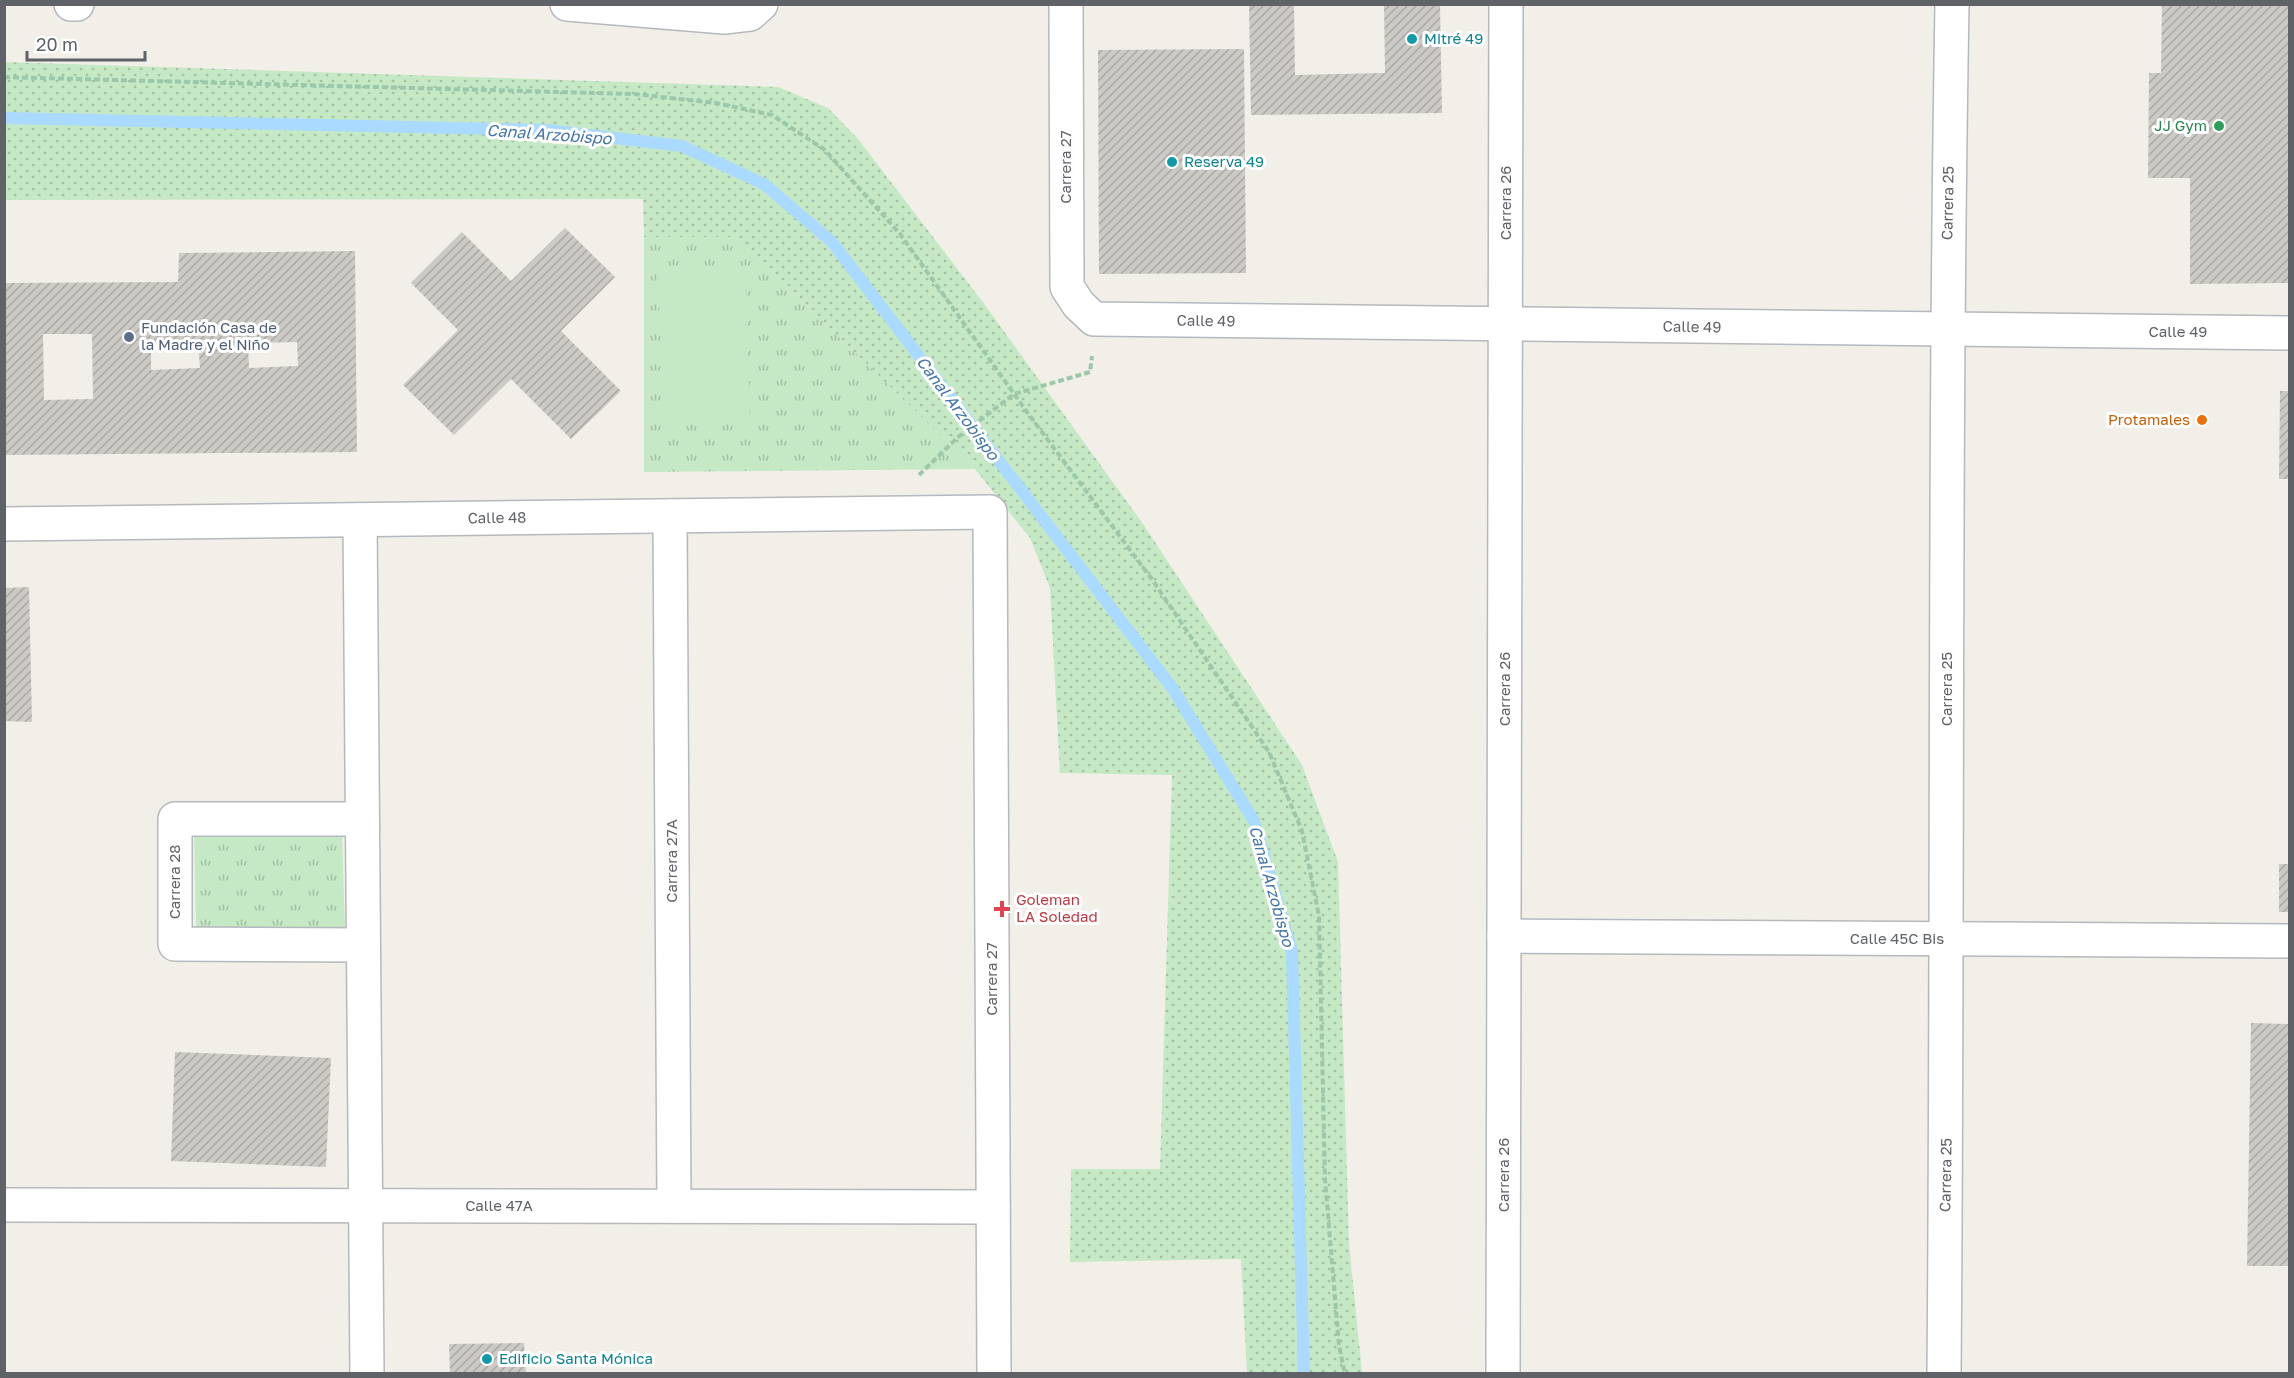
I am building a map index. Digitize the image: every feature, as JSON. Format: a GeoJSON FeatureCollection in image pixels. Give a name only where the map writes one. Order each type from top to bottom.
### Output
{"type":"FeatureCollection","features":[{"type":"Feature","properties":{"kind":"street"},"geometry":{"type":"LineString","coordinates":[[71,4],[76,4]]}},
{"type":"Feature","properties":{"kind":"street"},"geometry":{"type":"LineString","coordinates":[[567,4],[724,17],[750,14],[761,4]]}},
{"type":"Feature","properties":{"kind":"street","name":"Carrera 27"},"geometry":{"type":"LineString","coordinates":[[1066,4],[1067,287],[1079,305],[1094,319]]}},
{"type":"Feature","properties":{"kind":"street","name":"Carrera 26"},"geometry":{"type":"LineString","coordinates":[[1503,1374],[1506,4]]}},
{"type":"Feature","properties":{"kind":"street","name":"Carrera 25"},"geometry":{"type":"LineString","coordinates":[[1944,1374],[1948,939],[1946,330],[1952,4]]}},
{"type":"Feature","properties":{"kind":"street","name":"Calle 49"},"geometry":{"type":"LineString","coordinates":[[1094,319],[2289,333]]}},
{"type":"Feature","properties":{"kind":"street","name":"Carrera 27"},"geometry":{"type":"LineString","coordinates":[[990,512],[994,1374]]}},
{"type":"Feature","properties":{"kind":"street","name":"Calle 48"},"geometry":{"type":"LineString","coordinates":[[4,524],[990,512]]}},
{"type":"Feature","properties":{"kind":"street","name":"Carrera 27A"},"geometry":{"type":"LineString","coordinates":[[670,516],[674,1206]]}},
{"type":"Feature","properties":{"kind":"street"},"geometry":{"type":"LineString","coordinates":[[360,520],[367,1374]]}},
{"type":"Feature","properties":{"kind":"street","name":"Carrera 28"},"geometry":{"type":"LineString","coordinates":[[362,819],[175,819],[175,944],[363,945]]}},
{"type":"Feature","properties":{"kind":"street","name":"Calle 45C Bis"},"geometry":{"type":"LineString","coordinates":[[1504,936],[2289,942]]}},
{"type":"Feature","properties":{"kind":"street","name":"Calle 47A"},"geometry":{"type":"LineString","coordinates":[[4,1205],[993,1207]]}},
{"type":"Feature","properties":{"kind":"path"},"geometry":{"type":"LineString","coordinates":[[957,438],[1012,396],[1090,372]]}},
{"type":"Feature","properties":{"kind":"green space"},"geometry":{"type":"Polygon","coordinates":[[[5,62],[778,87],[828,108],[858,139],[985,305],[1143,524],[1302,765],[1338,862],[1349,1244],[1362,1373],[1247,1373],[1241,1259],[1070,1262],[1071,1169],[1160,1169],[1172,775],[1060,773],[1050,588],[1030,538],[975,469],[736,237],[644,237],[643,199],[5,200],[5,62]]]}},
{"type":"Feature","properties":{"kind":"green space"},"geometry":{"type":"Polygon","coordinates":[[[644,237],[736,237],[975,469],[644,472],[644,237]]]}},
{"type":"Feature","properties":{"kind":"green space"},"geometry":{"type":"Polygon","coordinates":[[[745,266],[750,418],[663,421],[658,268],[745,266]]]}},
{"type":"Feature","properties":{"kind":"green space"},"geometry":{"type":"Polygon","coordinates":[[[342,831],[345,932],[196,927],[194,834],[342,831]]]}},
{"type":"Feature","properties":{"kind":"building","name":"Mitré 49"},"geometry":{"type":"Polygon","coordinates":[[[1249,4],[1294,4],[1295,75],[1385,73],[1384,4],[1440,4],[1442,113],[1251,115],[1249,4]]]}},
{"type":"Feature","properties":{"kind":"building"},"geometry":{"type":"Polygon","coordinates":[[[2162,4],[2290,4],[2290,283],[2190,284],[2190,178],[2148,178],[2149,73],[2161,73],[2162,4]]]}},
{"type":"Feature","properties":{"kind":"building","name":"Reserva 49"},"geometry":{"type":"Polygon","coordinates":[[[1244,49],[1246,273],[1099,274],[1098,50],[1244,49]]]}},
{"type":"Feature","properties":{"kind":"building"},"geometry":{"type":"Polygon","coordinates":[[[565,228],[615,277],[561,331],[621,391],[571,439],[511,379],[454,435],[403,385],[458,330],[411,283],[462,232],[511,281],[565,228]]]}},
{"type":"Feature","properties":{"kind":"building"},"geometry":{"type":"Polygon","coordinates":[[[355,251],[357,452],[4,455],[4,283],[178,282],[179,253],[355,251]],[[43,334],[44,400],[93,399],[92,334],[43,334]],[[198,342],[151,344],[151,370],[200,368],[198,342]],[[297,342],[248,343],[249,368],[298,366],[297,342]]]}},
{"type":"Feature","properties":{"kind":"building"},"geometry":{"type":"Polygon","coordinates":[[[2280,391],[2290,391],[2290,479],[2279,479],[2280,391]]]}},
{"type":"Feature","properties":{"kind":"building"},"geometry":{"type":"Polygon","coordinates":[[[29,587],[32,722],[4,721],[4,588],[29,587]]]}},
{"type":"Feature","properties":{"kind":"building"},"geometry":{"type":"Polygon","coordinates":[[[2279,864],[2290,864],[2290,912],[2279,912],[2279,864]]]}},
{"type":"Feature","properties":{"kind":"building"},"geometry":{"type":"Polygon","coordinates":[[[2251,1023],[2290,1024],[2290,1266],[2247,1266],[2251,1023]]]}},
{"type":"Feature","properties":{"kind":"building"},"geometry":{"type":"Polygon","coordinates":[[[175,1052],[331,1058],[326,1167],[171,1161],[175,1052]]]}},
{"type":"Feature","properties":{"kind":"building","name":"Edificio Santa Mónica"},"geometry":{"type":"Polygon","coordinates":[[[524,1343],[526,1374],[450,1374],[449,1344],[524,1343]]]}},
{"type":"Feature","properties":{"kind":"waterway","name":"Canal Arzobispo"},"geometry":{"type":"LineString","coordinates":[[4,118],[547,130],[682,146],[764,184],[832,242],[1173,689],[1254,821],[1292,951],[1304,1374]]}},
{"type":"Feature","properties":{"kind":"place","name":"Mitré 49"},"geometry":{"type":"Point","coordinates":[1412,39]}},
{"type":"Feature","properties":{"kind":"place","name":"JJ Gym"},"geometry":{"type":"Point","coordinates":[2219,126]}},
{"type":"Feature","properties":{"kind":"place","name":"Reserva 49"},"geometry":{"type":"Point","coordinates":[1172,162]}},
{"type":"Feature","properties":{"kind":"place","name":"Fundación Casa de la Madre y el Niño"},"geometry":{"type":"Point","coordinates":[129,337]}},
{"type":"Feature","properties":{"kind":"place","name":"Protamales"},"geometry":{"type":"Point","coordinates":[2202,420]}},
{"type":"Feature","properties":{"kind":"place","name":"Goleman LA Soledad"},"geometry":{"type":"Point","coordinates":[1002,909]}},
{"type":"Feature","properties":{"kind":"place","name":"Edificio Santa Mónica"},"geometry":{"type":"Point","coordinates":[487,1359]}}]}
